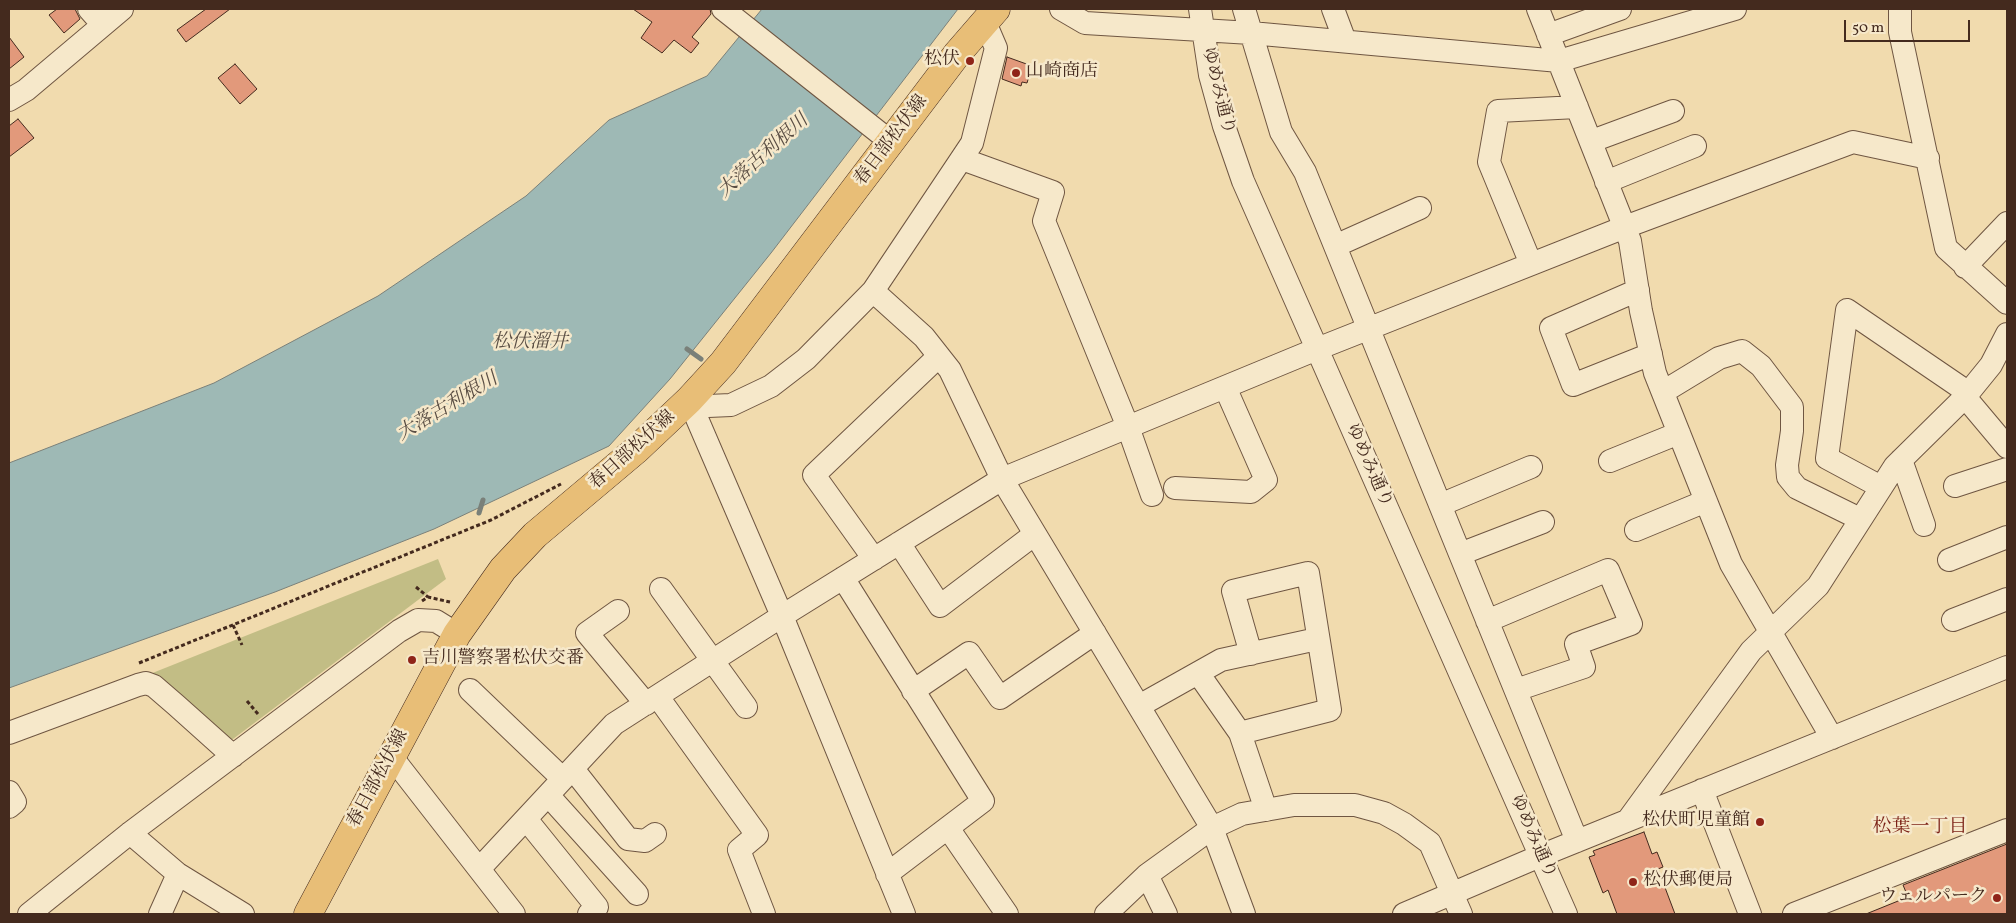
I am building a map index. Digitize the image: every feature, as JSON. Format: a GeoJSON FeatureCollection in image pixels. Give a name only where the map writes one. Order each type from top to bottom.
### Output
{"type":"FeatureCollection","features":[{"type":"Feature","properties":{"kind":"main road","name":"春日部松伏線"},"geometry":{"type":"LineString","coordinates":[[308,914],[391,756],[447,628],[535,535],[636,450],[689,400],[722,363],[885,136],[990,14]]}},
{"type":"Feature","properties":{"kind":"street"},"geometry":{"type":"LineString","coordinates":[[9,100],[26,90],[96,17],[122,9]]}},
{"type":"Feature","properties":{"kind":"street"},"geometry":{"type":"LineString","coordinates":[[1061,9],[1085,23],[1251,33],[1559,61],[1679,17],[1735,9]]}},
{"type":"Feature","properties":{"kind":"street","name":"ゆめみ通り"},"geometry":{"type":"LineString","coordinates":[[1200,9],[1210,75],[1224,126],[1243,181],[1566,914]]}},
{"type":"Feature","properties":{"kind":"street"},"geometry":{"type":"LineString","coordinates":[[1244,9],[1280,132],[1305,172],[1577,841]]}},
{"type":"Feature","properties":{"kind":"street"},"geometry":{"type":"LineString","coordinates":[[1333,9],[1345,42]]}},
{"type":"Feature","properties":{"kind":"street"},"geometry":{"type":"LineString","coordinates":[[1538,9],[1592,141],[1630,241],[1651,354],[1663,392],[1731,564],[1832,738]]}},
{"type":"Feature","properties":{"kind":"street"},"geometry":{"type":"LineString","coordinates":[[1548,35],[1620,9]]}},
{"type":"Feature","properties":{"kind":"street"},"geometry":{"type":"LineString","coordinates":[[1900,9],[1900,32],[1946,248],[2007,303]]}},
{"type":"Feature","properties":{"kind":"street"},"geometry":{"type":"LineString","coordinates":[[689,400],[708,406],[730,405],[771,386],[806,359],[873,291],[972,142],[996,48],[990,14]]}},
{"type":"Feature","properties":{"kind":"street"},"geometry":{"type":"LineString","coordinates":[[731,15],[885,136]]}},
{"type":"Feature","properties":{"kind":"street"},"geometry":{"type":"LineString","coordinates":[[1531,264],[1490,162],[1498,111],[1577,107]]}},
{"type":"Feature","properties":{"kind":"street"},"geometry":{"type":"LineString","coordinates":[[1592,141],[1673,110]]}},
{"type":"Feature","properties":{"kind":"street"},"geometry":{"type":"LineString","coordinates":[[480,868],[614,724],[782,616],[1002,479],[1317,349],[1531,264],[1853,142],[1928,158]]}},
{"type":"Feature","properties":{"kind":"street"},"geometry":{"type":"LineString","coordinates":[[1606,182],[1695,146]]}},
{"type":"Feature","properties":{"kind":"street"},"geometry":{"type":"LineString","coordinates":[[962,159],[1053,192],[1044,221],[1128,427],[1152,495]]}},
{"type":"Feature","properties":{"kind":"street"},"geometry":{"type":"LineString","coordinates":[[1335,246],[1420,208]]}},
{"type":"Feature","properties":{"kind":"street"},"geometry":{"type":"LineString","coordinates":[[1965,267],[2007,223]]}},
{"type":"Feature","properties":{"kind":"street"},"geometry":{"type":"LineString","coordinates":[[1638,290],[1551,328],[1573,385],[1651,354]]}},
{"type":"Feature","properties":{"kind":"street"},"geometry":{"type":"LineString","coordinates":[[873,291],[924,337],[950,370],[1002,479],[1212,828],[1244,914]]}},
{"type":"Feature","properties":{"kind":"street"},"geometry":{"type":"LineString","coordinates":[[1881,487],[1827,458],[1847,310],[1960,387],[1965,397],[2007,447]]}},
{"type":"Feature","properties":{"kind":"street"},"geometry":{"type":"LineString","coordinates":[[1628,820],[1751,652],[1818,586],[1881,487],[1901,460],[1965,397],[1991,365],[2007,334]]}},
{"type":"Feature","properties":{"kind":"street"},"geometry":{"type":"LineString","coordinates":[[1663,392],[1719,358],[1742,351],[1760,366],[1792,407],[1792,431],[1786,465],[1788,477],[1797,488],[1860,519]]}},
{"type":"Feature","properties":{"kind":"street"},"geometry":{"type":"LineString","coordinates":[[874,559],[814,476],[939,356]]}},
{"type":"Feature","properties":{"kind":"street"},"geometry":{"type":"LineString","coordinates":[[1175,488],[1251,492],[1266,480],[1225,387]]}},
{"type":"Feature","properties":{"kind":"street"},"geometry":{"type":"LineString","coordinates":[[689,400],[782,616],[904,914]]}},
{"type":"Feature","properties":{"kind":"street"},"geometry":{"type":"LineString","coordinates":[[1610,462],[1680,433]]}},
{"type":"Feature","properties":{"kind":"street"},"geometry":{"type":"LineString","coordinates":[[1901,460],[1924,525]]}},
{"type":"Feature","properties":{"kind":"street"},"geometry":{"type":"LineString","coordinates":[[1440,505],[1531,467]]}},
{"type":"Feature","properties":{"kind":"street"},"geometry":{"type":"LineString","coordinates":[[1955,486],[2007,469]]}},
{"type":"Feature","properties":{"kind":"street"},"geometry":{"type":"LineString","coordinates":[[1636,530],[1706,501]]}},
{"type":"Feature","properties":{"kind":"street"},"geometry":{"type":"LineString","coordinates":[[1460,554],[1543,522]]}},
{"type":"Feature","properties":{"kind":"street"},"geometry":{"type":"LineString","coordinates":[[899,543],[940,606],[1035,534]]}},
{"type":"Feature","properties":{"kind":"street"},"geometry":{"type":"LineString","coordinates":[[1949,560],[2007,537]]}},
{"type":"Feature","properties":{"kind":"street"},"geometry":{"type":"LineString","coordinates":[[1487,621],[1608,570],[1631,624],[1576,644],[1584,667],[1516,690]]}},
{"type":"Feature","properties":{"kind":"street"},"geometry":{"type":"LineString","coordinates":[[1240,733],[1330,710],[1308,574],[1233,591],[1251,654]]}},
{"type":"Feature","properties":{"kind":"street"},"geometry":{"type":"LineString","coordinates":[[843,578],[983,801],[887,874]]}},
{"type":"Feature","properties":{"kind":"street"},"geometry":{"type":"LineString","coordinates":[[661,590],[714,660],[746,707]]}},
{"type":"Feature","properties":{"kind":"street"},"geometry":{"type":"LineString","coordinates":[[1953,620],[2007,598]]}},
{"type":"Feature","properties":{"kind":"street"},"geometry":{"type":"LineString","coordinates":[[618,611],[587,633],[652,700],[757,835],[739,850],[764,914]]}},
{"type":"Feature","properties":{"kind":"street"},"geometry":{"type":"LineString","coordinates":[[29,914],[130,833],[399,631],[418,620],[447,628]]}},
{"type":"Feature","properties":{"kind":"street"},"geometry":{"type":"LineString","coordinates":[[913,691],[969,653],[1000,698],[1095,633]]}},
{"type":"Feature","properties":{"kind":"street"},"geometry":{"type":"LineString","coordinates":[[1139,706],[1221,660],[1317,639]]}},
{"type":"Feature","properties":{"kind":"street"},"geometry":{"type":"LineString","coordinates":[[1404,914],[1540,856],[2007,667]]}},
{"type":"Feature","properties":{"kind":"street"},"geometry":{"type":"LineString","coordinates":[[1198,673],[1240,733],[1266,810]]}},
{"type":"Feature","properties":{"kind":"street"},"geometry":{"type":"LineString","coordinates":[[9,733],[120,691],[146,684],[154,686],[176,704],[233,756]]}},
{"type":"Feature","properties":{"kind":"street"},"geometry":{"type":"LineString","coordinates":[[470,690],[561,781],[628,839],[645,841],[655,834]]}},
{"type":"Feature","properties":{"kind":"street"},"geometry":{"type":"LineString","coordinates":[[391,756],[514,914]]}},
{"type":"Feature","properties":{"kind":"street"},"geometry":{"type":"LineString","coordinates":[[561,781],[637,894]]}},
{"type":"Feature","properties":{"kind":"street"},"geometry":{"type":"LineString","coordinates":[[1702,790],[1750,914]]}},
{"type":"Feature","properties":{"kind":"street"},"geometry":{"type":"LineString","coordinates":[[9,792],[15,802],[9,807]]}},
{"type":"Feature","properties":{"kind":"street"},"geometry":{"type":"LineString","coordinates":[[1106,914],[1147,875],[1212,828],[1242,814],[1294,805],[1356,805],[1384,813],[1404,824],[1430,843],[1461,914]]}},
{"type":"Feature","properties":{"kind":"street"},"geometry":{"type":"LineString","coordinates":[[526,818],[597,907],[589,914]]}},
{"type":"Feature","properties":{"kind":"street"},"geometry":{"type":"LineString","coordinates":[[948,828],[1007,914]]}},
{"type":"Feature","properties":{"kind":"street"},"geometry":{"type":"LineString","coordinates":[[1794,914],[2007,830]]}},
{"type":"Feature","properties":{"kind":"street"},"geometry":{"type":"LineString","coordinates":[[130,833],[178,874],[243,914]]}},
{"type":"Feature","properties":{"kind":"street"},"geometry":{"type":"LineString","coordinates":[[160,914],[178,874]]}},
{"type":"Feature","properties":{"kind":"street"},"geometry":{"type":"LineString","coordinates":[[1147,875],[1166,914]]}},
{"type":"Feature","properties":{"kind":"path"},"geometry":{"type":"LineString","coordinates":[[131,667],[492,520],[558,484],[566,483]]}},
{"type":"Feature","properties":{"kind":"path"},"geometry":{"type":"LineString","coordinates":[[416,588],[428,597]]}},
{"type":"Feature","properties":{"kind":"path"},"geometry":{"type":"LineString","coordinates":[[447,628],[450,602],[456,601]]}},
{"type":"Feature","properties":{"kind":"path"},"geometry":{"type":"LineString","coordinates":[[233,625],[242,645]]}},
{"type":"Feature","properties":{"kind":"path"},"geometry":{"type":"LineString","coordinates":[[247,701],[263,720]]}},
{"type":"Feature","properties":{"kind":"shaded area"},"geometry":{"type":"Polygon","coordinates":[[[438,559],[446,579],[233,739],[224,739],[150,674],[438,559]]]}},
{"type":"Feature","properties":{"kind":"water","name":"松伏溜井"},"geometry":{"type":"Polygon","coordinates":[[[762,9],[958,9],[771,253],[670,379],[609,446],[434,529],[275,592],[9,688],[9,463],[214,383],[378,296],[526,196],[609,120],[707,76],[762,9]]]}},
{"type":"Feature","properties":{"kind":"building"},"geometry":{"type":"Polygon","coordinates":[[[57,9],[75,9],[80,19],[64,33],[49,15],[57,9]]]}},
{"type":"Feature","properties":{"kind":"building"},"geometry":{"type":"Polygon","coordinates":[[[206,9],[230,9],[186,42],[177,30],[206,9]]]}},
{"type":"Feature","properties":{"kind":"building"},"geometry":{"type":"Polygon","coordinates":[[[633,9],[710,9],[711,14],[692,37],[699,43],[691,53],[674,40],[662,53],[641,38],[652,22],[633,9]]]}},
{"type":"Feature","properties":{"kind":"building"},"geometry":{"type":"Polygon","coordinates":[[[9,37],[24,57],[9,69],[9,37]]]}},
{"type":"Feature","properties":{"kind":"building"},"geometry":{"type":"Polygon","coordinates":[[[1007,57],[1032,66],[1027,83],[1022,82],[1021,86],[1002,79],[1007,57]]]}},
{"type":"Feature","properties":{"kind":"building"},"geometry":{"type":"Polygon","coordinates":[[[235,64],[257,89],[240,104],[218,78],[235,64]]]}},
{"type":"Feature","properties":{"kind":"building"},"geometry":{"type":"Polygon","coordinates":[[[18,119],[34,138],[9,157],[9,126],[18,119]]]}},
{"type":"Feature","properties":{"kind":"building"},"geometry":{"type":"Polygon","coordinates":[[[1644,832],[1652,854],[1657,852],[1663,867],[1658,869],[1675,914],[1617,914],[1608,890],[1603,893],[1589,857],[1595,855],[1593,851],[1644,832]]]}},
{"type":"Feature","properties":{"kind":"building"},"geometry":{"type":"Polygon","coordinates":[[[2007,844],[2007,914],[1866,914],[1908,897],[1903,885],[2007,844]]]}},
{"type":"Feature","properties":{"kind":"waterway"},"geometry":{"type":"LineString","coordinates":[[687,349],[701,359]]}},
{"type":"Feature","properties":{"kind":"waterway"},"geometry":{"type":"LineString","coordinates":[[479,513],[483,500]]}},
{"type":"Feature","properties":{"kind":"place","name":"松伏"},"geometry":{"type":"Point","coordinates":[970,61]}},
{"type":"Feature","properties":{"kind":"place","name":"山崎商店"},"geometry":{"type":"Point","coordinates":[1016,73]}},
{"type":"Feature","properties":{"kind":"place","name":"吉川警察署松伏交番"},"geometry":{"type":"Point","coordinates":[412,660]}},
{"type":"Feature","properties":{"kind":"place","name":"松伏町児童館"},"geometry":{"type":"Point","coordinates":[1760,822]}},
{"type":"Feature","properties":{"kind":"place","name":"松伏郵便局"},"geometry":{"type":"Point","coordinates":[1633,882]}},
{"type":"Feature","properties":{"kind":"place","name":"ウェルパーク"},"geometry":{"type":"Point","coordinates":[1997,898]}},
{"type":"Feature","properties":{"kind":"district","name":"松葉一丁目"},"geometry":{"type":"Point","coordinates":[1920,829]}},
{"type":"Feature","properties":{"kind":"water label","name":"大落古利根川"},"geometry":{"type":"Point","coordinates":[764,157]}},
{"type":"Feature","properties":{"kind":"water label","name":"大落古利根川"},"geometry":{"type":"Point","coordinates":[448,408]}}]}
